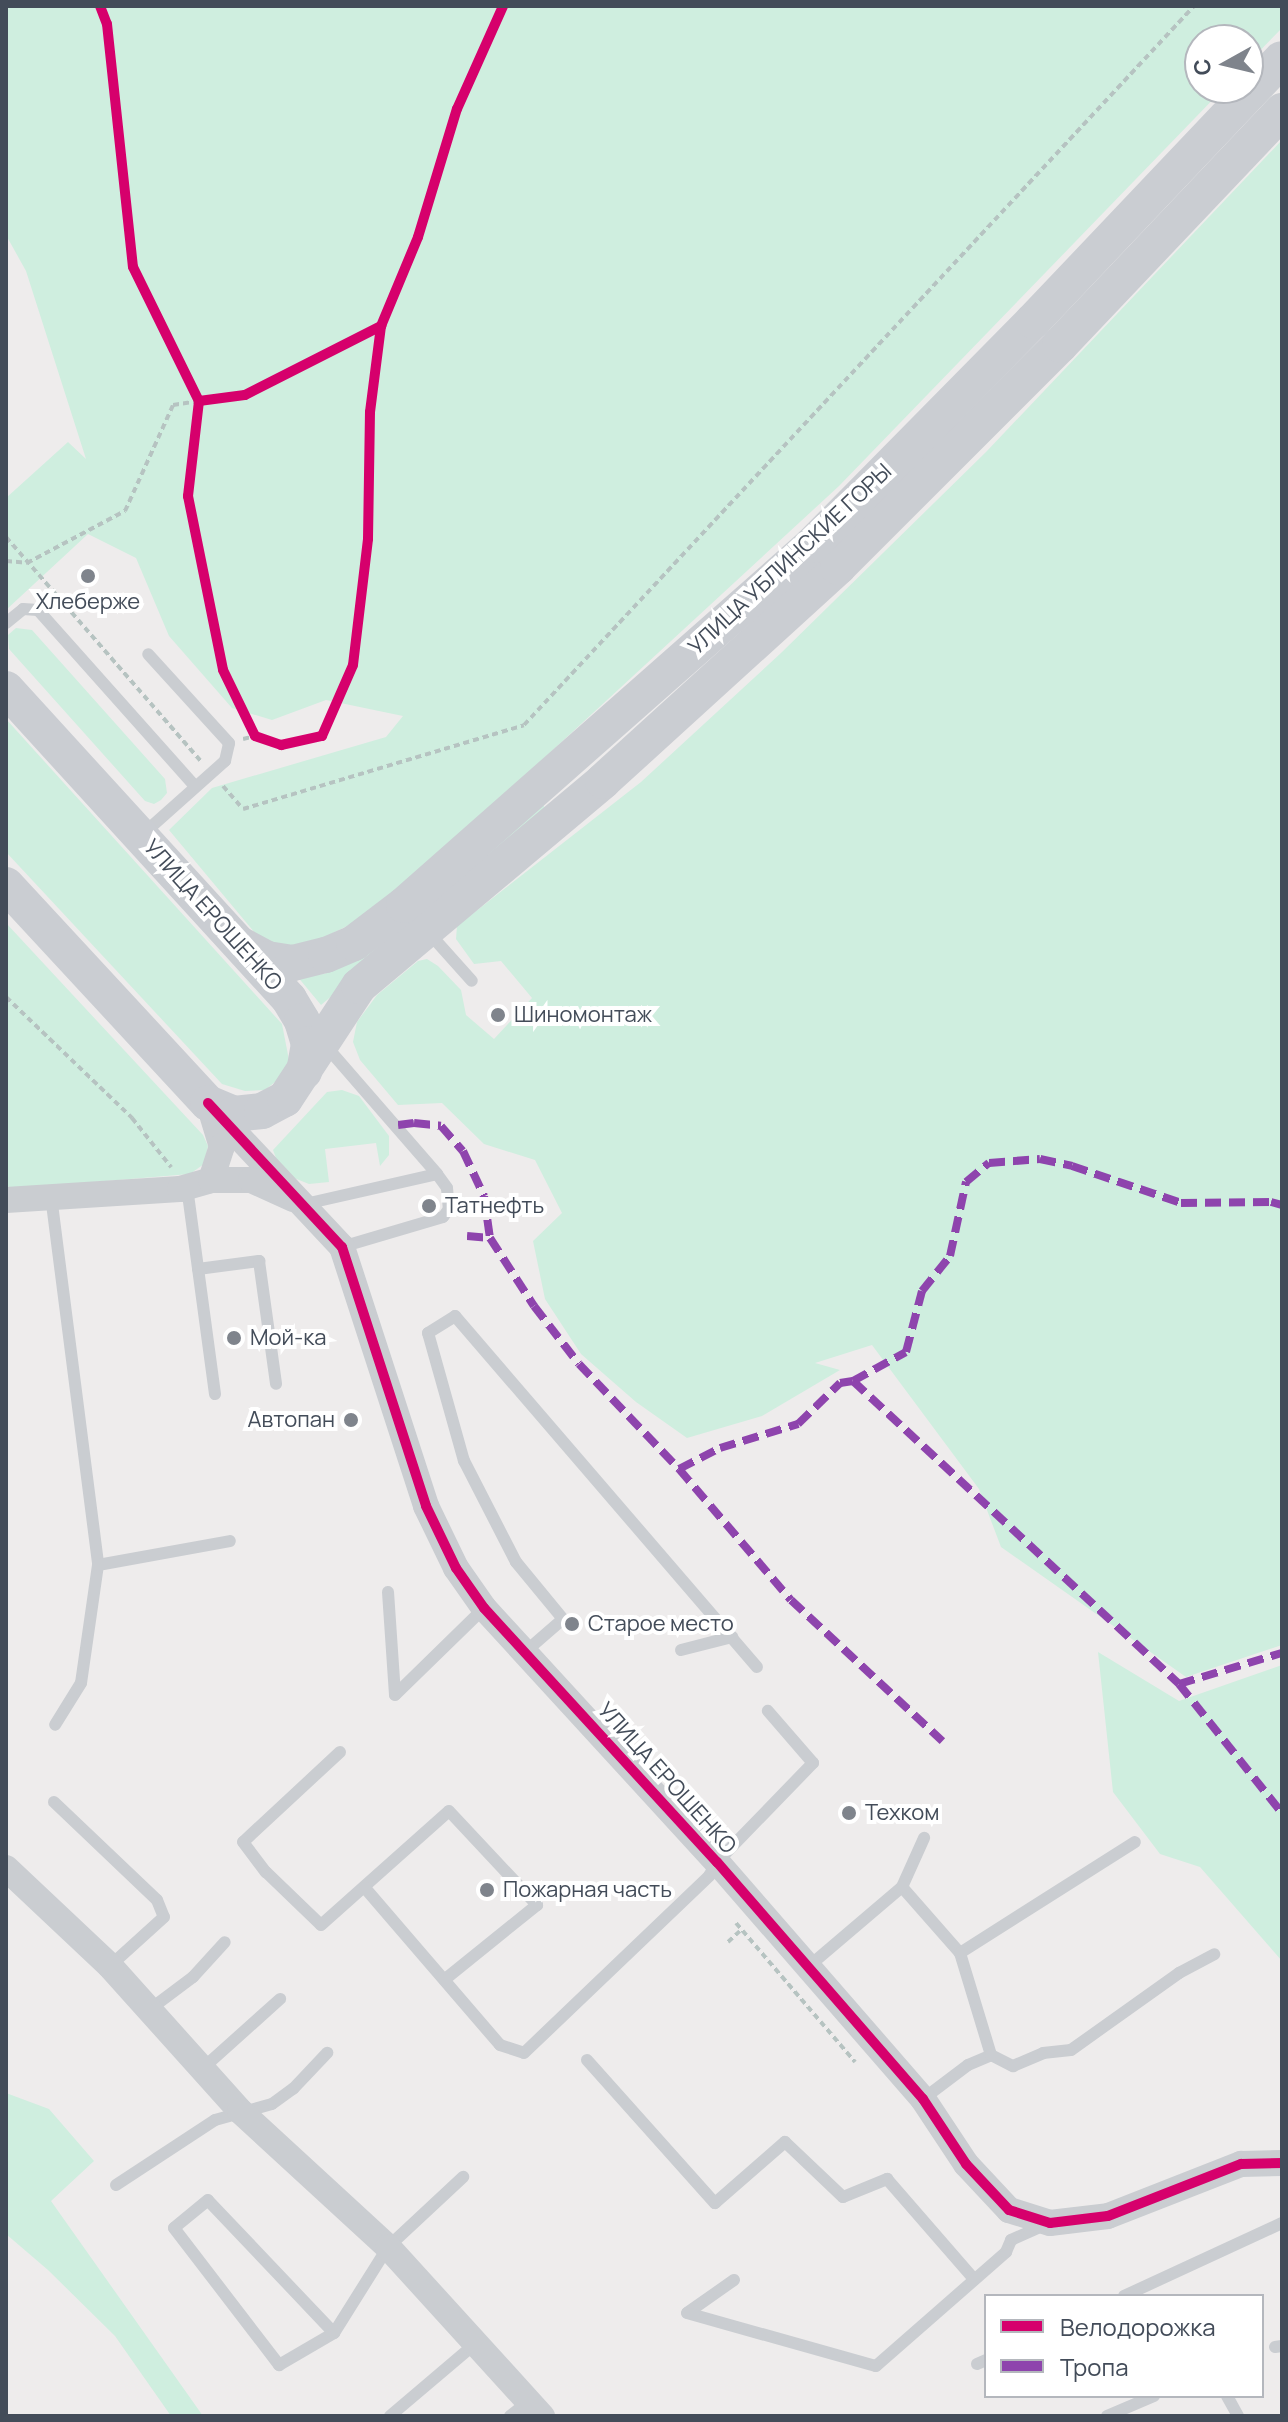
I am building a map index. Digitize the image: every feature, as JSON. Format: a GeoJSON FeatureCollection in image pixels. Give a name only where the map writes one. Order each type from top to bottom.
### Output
{"type":"FeatureCollection","features":[{"type":"Feature","properties":{"kind":"main road","name":"УЛИЦА УБЛИНСКИЕ ГОРЫ"},"geometry":{"type":"LineString","coordinates":[[241,945],[267,959],[293,963],[326,955],[354,943],[416,895],[812,545],[1033,321],[1282,59]]}},
{"type":"Feature","properties":{"kind":"main road","name":"УЛИЦА УБЛИНСКИЕ ГОРЫ"},"geometry":{"type":"LineString","coordinates":[[304,1071],[359,986],[603,781],[838,567],[1060,345],[1282,111]]}},
{"type":"Feature","properties":{"kind":"main road","name":"УЛИЦА ЕРОШЕНКО"},"geometry":{"type":"LineString","coordinates":[[6,689],[289,999],[302,1021],[309,1044],[304,1071]]}},
{"type":"Feature","properties":{"kind":"main road","name":"УЛИЦА ЕРОШЕНКО"},"geometry":{"type":"LineString","coordinates":[[6,885],[208,1103]]}},
{"type":"Feature","properties":{"kind":"main road"},"geometry":{"type":"LineString","coordinates":[[208,1103],[234,1114],[262,1111],[304,1071]]}},
{"type":"Feature","properties":{"kind":"street"},"geometry":{"type":"LineString","coordinates":[[193,1185],[249,1146],[304,1071]]}},
{"type":"Feature","properties":{"kind":"street","name":"УЛИЦА ЕРОШЕНКО"},"geometry":{"type":"LineString","coordinates":[[208,1103],[342,1247],[426,1506],[456,1568],[484,1608],[717,1862],[923,2099],[966,2164],[1009,2210],[1050,2223],[1108,2216],[1241,2164],[1282,2163]]}},
{"type":"Feature","properties":{"kind":"street","name":"УЛИЦА ЕРОШЕНКО"},"geometry":{"type":"LineString","coordinates":[[193,1185],[222,1146],[208,1103]]}},
{"type":"Feature","properties":{"kind":"street"},"geometry":{"type":"LineString","coordinates":[[6,1200],[251,1180],[305,1204]]}},
{"type":"Feature","properties":{"kind":"street"},"geometry":{"type":"LineString","coordinates":[[6,1868],[110,1966],[240,2111],[388,2247],[476,2343],[527,2411]]}},
{"type":"Feature","properties":{"kind":"lane"},"geometry":{"type":"LineString","coordinates":[[6,623],[23,609],[38,610],[195,786]]}},
{"type":"Feature","properties":{"kind":"lane"},"geometry":{"type":"LineString","coordinates":[[141,836],[225,761],[229,743],[148,654]]}},
{"type":"Feature","properties":{"kind":"lane"},"geometry":{"type":"LineString","coordinates":[[427,930],[472,981]]}},
{"type":"Feature","properties":{"kind":"lane"},"geometry":{"type":"LineString","coordinates":[[304,1071],[437,1174],[447,1188],[449,1209],[443,1217],[342,1247]]}},
{"type":"Feature","properties":{"kind":"lane"},"geometry":{"type":"LineString","coordinates":[[305,1204],[437,1174]]}},
{"type":"Feature","properties":{"kind":"lane"},"geometry":{"type":"LineString","coordinates":[[193,1185],[198,1269],[215,1394]]}},
{"type":"Feature","properties":{"kind":"lane"},"geometry":{"type":"LineString","coordinates":[[51,1196],[98,1565],[81,1683],[55,1725]]}},
{"type":"Feature","properties":{"kind":"lane"},"geometry":{"type":"LineString","coordinates":[[198,1269],[259,1261],[276,1384]]}},
{"type":"Feature","properties":{"kind":"lane"},"geometry":{"type":"LineString","coordinates":[[525,1652],[563,1619],[516,1562],[464,1461],[428,1333],[455,1316],[757,1667]]}},
{"type":"Feature","properties":{"kind":"lane"},"geometry":{"type":"LineString","coordinates":[[98,1565],[230,1541]]}},
{"type":"Feature","properties":{"kind":"lane"},"geometry":{"type":"LineString","coordinates":[[388,1592],[395,1695],[484,1608]]}},
{"type":"Feature","properties":{"kind":"lane"},"geometry":{"type":"LineString","coordinates":[[681,1650],[732,1637]]}},
{"type":"Feature","properties":{"kind":"lane"},"geometry":{"type":"LineString","coordinates":[[365,1888],[500,2045],[524,2053],[709,1876],[717,1862],[813,1763],[768,1711]]}},
{"type":"Feature","properties":{"kind":"lane"},"geometry":{"type":"LineString","coordinates":[[340,1752],[243,1842],[266,1872],[321,1925],[449,1811],[537,1905],[444,1980]]}},
{"type":"Feature","properties":{"kind":"lane"},"geometry":{"type":"LineString","coordinates":[[54,1802],[157,1900],[164,1917],[110,1966]]}},
{"type":"Feature","properties":{"kind":"lane"},"geometry":{"type":"LineString","coordinates":[[808,1967],[902,1887],[924,1838]]}},
{"type":"Feature","properties":{"kind":"lane"},"geometry":{"type":"LineString","coordinates":[[960,1953],[1135,1842]]}},
{"type":"Feature","properties":{"kind":"lane"},"geometry":{"type":"LineString","coordinates":[[902,1887],[960,1953],[991,2055],[1013,2066],[1043,2053],[1071,2050],[1179,1973],[1214,1954]]}},
{"type":"Feature","properties":{"kind":"lane"},"geometry":{"type":"LineString","coordinates":[[149,2010],[193,1977],[225,1942]]}},
{"type":"Feature","properties":{"kind":"lane"},"geometry":{"type":"LineString","coordinates":[[202,2069],[280,1999]]}},
{"type":"Feature","properties":{"kind":"lane"},"geometry":{"type":"LineString","coordinates":[[116,2185],[215,2120],[272,2104],[293,2089],[327,2053]]}},
{"type":"Feature","properties":{"kind":"lane"},"geometry":{"type":"LineString","coordinates":[[923,2099],[968,2065],[991,2055]]}},
{"type":"Feature","properties":{"kind":"lane"},"geometry":{"type":"LineString","coordinates":[[587,2060],[715,2203],[785,2142],[843,2197],[887,2179],[974,2279]]}},
{"type":"Feature","properties":{"kind":"lane"},"geometry":{"type":"LineString","coordinates":[[334,2333],[208,2200],[174,2228],[279,2365],[334,2333],[388,2247],[463,2177]]}},
{"type":"Feature","properties":{"kind":"lane"},"geometry":{"type":"LineString","coordinates":[[734,2280],[687,2313],[876,2366],[1006,2252],[1011,2240],[1050,2223]]}},
{"type":"Feature","properties":{"kind":"lane"},"geometry":{"type":"LineString","coordinates":[[1128,2294],[1282,2223]]}},
{"type":"Feature","properties":{"kind":"lane"},"geometry":{"type":"LineString","coordinates":[[390,2416],[476,2343]]}},
{"type":"Feature","properties":{"kind":"lane"},"geometry":{"type":"LineString","coordinates":[[1107,2416],[1149,2398]]}},
{"type":"Feature","properties":{"kind":"lane"},"geometry":{"type":"LineString","coordinates":[[1228,2398],[1238,2416]]}},
{"type":"Feature","properties":{"kind":"path"},"geometry":{"type":"LineString","coordinates":[[6,537],[243,809],[524,725],[1194,6]]}},
{"type":"Feature","properties":{"kind":"path"},"geometry":{"type":"LineString","coordinates":[[192,388],[199,401],[197,417]]}},
{"type":"Feature","properties":{"kind":"path"},"geometry":{"type":"LineString","coordinates":[[6,561],[27,563],[125,511],[173,405],[214,399]]}},
{"type":"Feature","properties":{"kind":"path"},"geometry":{"type":"LineString","coordinates":[[249,723],[255,736],[268,741]]}},
{"type":"Feature","properties":{"kind":"path"},"geometry":{"type":"LineString","coordinates":[[6,998],[132,1118],[171,1166],[193,1185]]}},
{"type":"Feature","properties":{"kind":"path"},"geometry":{"type":"LineString","coordinates":[[728,1942],[740,1931]]}},
{"type":"Feature","properties":{"kind":"green space"},"geometry":{"type":"Polygon","coordinates":[[[6,6],[1282,6],[1282,28],[1264,47],[1264,24],[1184,24],[1184,104],[1209,104],[839,486],[387,903],[372,914],[306,946],[275,944],[255,933],[169,830],[212,788],[386,737],[403,716],[326,700],[272,720],[232,708],[169,636],[136,558],[88,534],[6,610],[6,498],[68,442],[86,459],[26,271],[6,235],[6,6]]]}},
{"type":"Feature","properties":{"kind":"green space"},"geometry":{"type":"Polygon","coordinates":[[[1282,140],[1282,1645],[1186,1677],[1001,1547],[979,1489],[872,1345],[815,1363],[840,1370],[762,1416],[687,1438],[636,1402],[581,1354],[545,1299],[533,1241],[562,1213],[535,1160],[484,1144],[442,1103],[398,1105],[360,1060],[353,1042],[357,1022],[377,995],[418,961],[427,959],[461,990],[466,1015],[494,1039],[532,998],[501,961],[474,964],[456,939],[457,926],[641,782],[781,653],[986,452],[1282,140]]]}},
{"type":"Feature","properties":{"kind":"green space"},"geometry":{"type":"Polygon","coordinates":[[[16,628],[32,630],[165,779],[167,793],[161,800],[154,804],[145,801],[9,649],[8,635],[16,628]]]}},
{"type":"Feature","properties":{"kind":"green space"},"geometry":{"type":"Polygon","coordinates":[[[6,719],[282,1024],[289,1060],[280,1078],[265,1090],[245,1091],[222,1084],[6,852],[6,719]]]}},
{"type":"Feature","properties":{"kind":"green space"},"geometry":{"type":"Polygon","coordinates":[[[541,803],[549,812],[321,1005],[297,976],[324,974],[357,959],[541,803]]]}},
{"type":"Feature","properties":{"kind":"green space"},"geometry":{"type":"Polygon","coordinates":[[[6,923],[203,1135],[208,1146],[204,1164],[190,1174],[10,1189],[6,1183],[6,923]]]}},
{"type":"Feature","properties":{"kind":"green space"},"geometry":{"type":"Polygon","coordinates":[[[342,1090],[359,1096],[389,1136],[389,1155],[380,1166],[376,1143],[325,1149],[329,1182],[309,1184],[294,1178],[279,1166],[273,1150],[327,1092],[342,1090]]]}},
{"type":"Feature","properties":{"kind":"green space"},"geometry":{"type":"Polygon","coordinates":[[[1098,1652],[1179,1701],[1282,1665],[1282,1961],[1200,1867],[1160,1854],[1113,1792],[1098,1652]]]}},
{"type":"Feature","properties":{"kind":"green space"},"geometry":{"type":"Polygon","coordinates":[[[6,2093],[49,2109],[94,2161],[51,2201],[203,2416],[171,2416],[115,2336],[48,2270],[6,2234],[6,2093]]]}},
{"type":"Feature","properties":{"kind":"marked path"},"geometry":{"type":"LineString","coordinates":[[398,1125],[441,1126],[463,1151],[484,1196],[490,1238]]}},
{"type":"Feature","properties":{"kind":"marked path"},"geometry":{"type":"LineString","coordinates":[[853,1381],[906,1352],[922,1291],[950,1256],[966,1182],[989,1163],[1040,1159],[1072,1166],[1181,1203],[1271,1202],[1282,1205]]}},
{"type":"Feature","properties":{"kind":"marked path"},"geometry":{"type":"LineString","coordinates":[[467,1236],[490,1238],[534,1306],[579,1364],[679,1469],[791,1600],[942,1741]]}},
{"type":"Feature","properties":{"kind":"marked path"},"geometry":{"type":"LineString","coordinates":[[679,1469],[720,1448],[798,1424],[840,1383],[853,1381],[1179,1684],[1282,1813]]}},
{"type":"Feature","properties":{"kind":"marked path"},"geometry":{"type":"LineString","coordinates":[[1179,1684],[1282,1653]]}},
{"type":"Feature","properties":{"kind":"cycle path"},"geometry":{"type":"LineString","coordinates":[[100,6],[107,24],[133,267],[199,401],[245,395],[381,326],[418,237],[457,109],[503,6]]}},
{"type":"Feature","properties":{"kind":"cycle path"},"geometry":{"type":"LineString","coordinates":[[199,401],[188,496],[223,670],[255,736],[281,745],[322,736],[353,665],[368,539],[370,412],[381,326]]}},
{"type":"Feature","properties":{"kind":"cycle path"},"geometry":{"type":"LineString","coordinates":[[208,1103],[342,1247],[426,1506],[456,1568],[484,1608],[717,1862],[923,2099],[966,2164],[1009,2210],[1050,2223],[1108,2216],[1241,2164],[1282,2163]]}},
{"type":"Feature","properties":{"kind":"place","name":"Хлеберже"},"geometry":{"type":"Point","coordinates":[88,576]}},
{"type":"Feature","properties":{"kind":"place","name":"Шиномонтаж"},"geometry":{"type":"Point","coordinates":[498,1015]}},
{"type":"Feature","properties":{"kind":"place","name":"Татнефть"},"geometry":{"type":"Point","coordinates":[429,1206]}},
{"type":"Feature","properties":{"kind":"place","name":"Мой-ка"},"geometry":{"type":"Point","coordinates":[234,1338]}},
{"type":"Feature","properties":{"kind":"place","name":"Автопан"},"geometry":{"type":"Point","coordinates":[351,1420]}},
{"type":"Feature","properties":{"kind":"place","name":"Старое место"},"geometry":{"type":"Point","coordinates":[572,1624]}},
{"type":"Feature","properties":{"kind":"place","name":"Техком"},"geometry":{"type":"Point","coordinates":[849,1813]}},
{"type":"Feature","properties":{"kind":"place","name":"Пожарная часть"},"geometry":{"type":"Point","coordinates":[487,1890]}}]}
